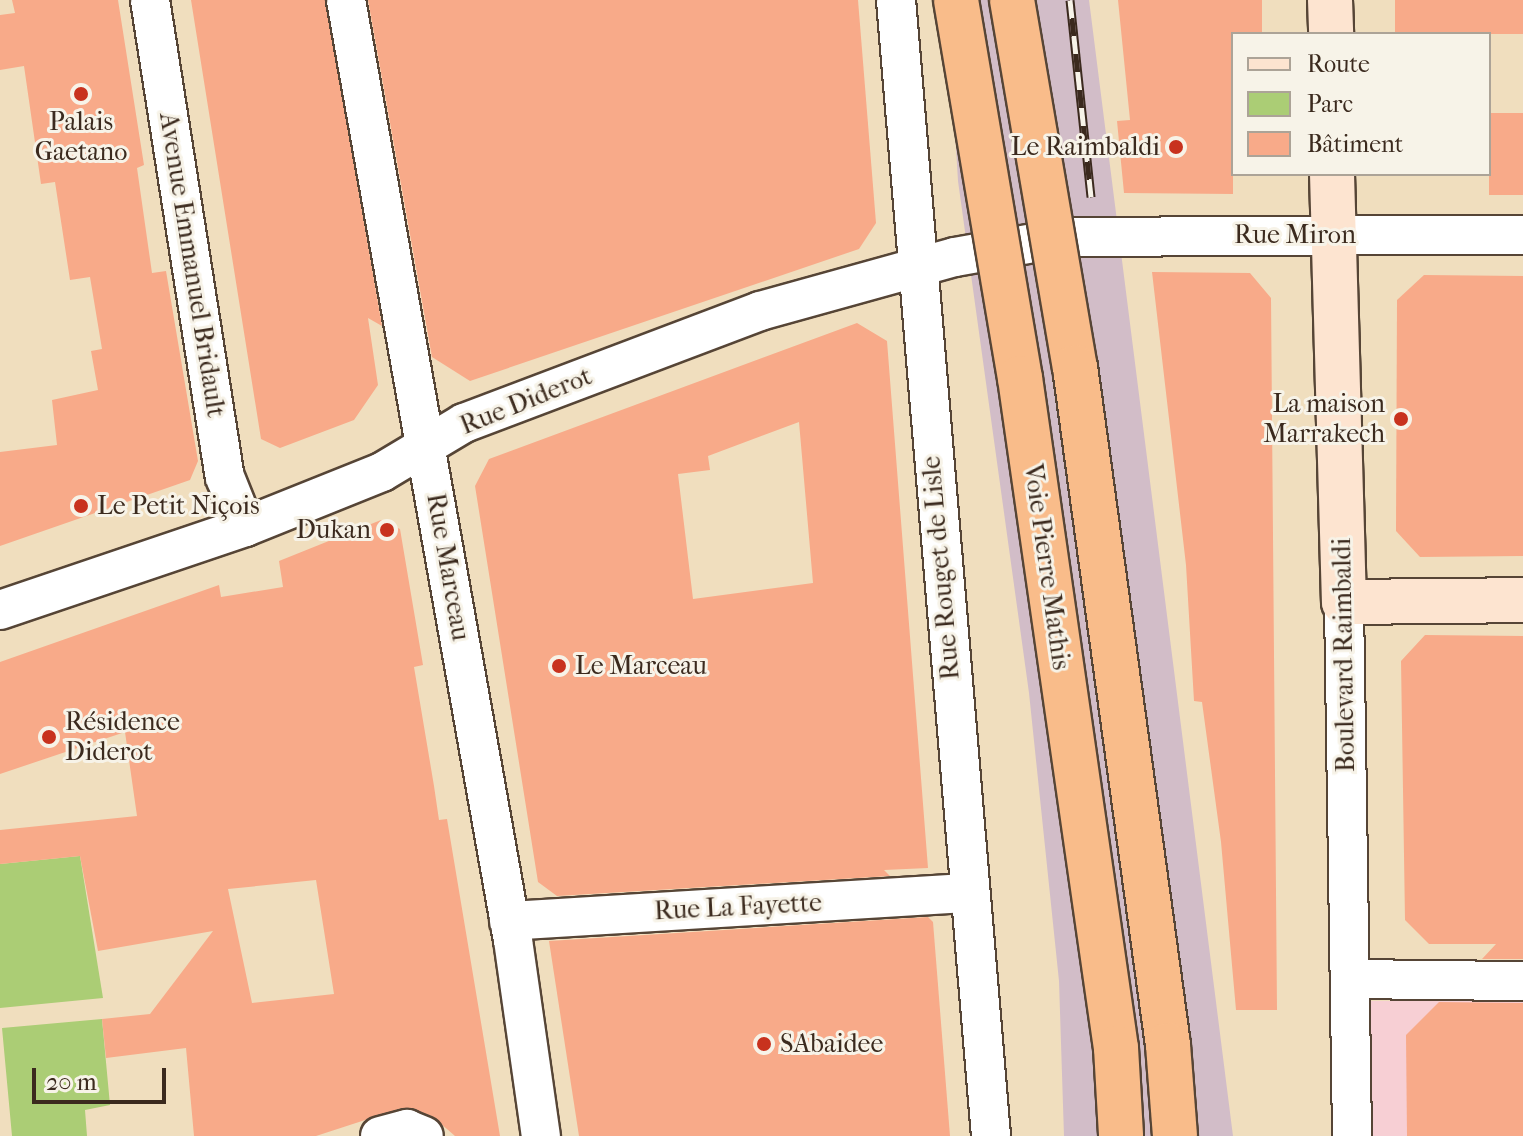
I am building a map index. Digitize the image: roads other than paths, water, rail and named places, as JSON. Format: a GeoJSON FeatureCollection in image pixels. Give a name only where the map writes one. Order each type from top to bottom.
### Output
{"type":"FeatureCollection","features":[{"type":"Feature","properties":{"kind":"highway","name":"Voie Pierre Mathis"},"geometry":{"type":"LineString","coordinates":[[956,0],[1020,378],[1116,1048],[1121,1136]]}},
{"type":"Feature","properties":{"kind":"highway"},"geometry":{"type":"LineString","coordinates":[[1012,0],[1075,367],[1168,1045],[1175,1136]]}},
{"type":"Feature","properties":{"kind":"street","name":"Avenue Emmanuel Bridault"},"geometry":{"type":"LineString","coordinates":[[150,0],[225,477],[245,527]]}},
{"type":"Feature","properties":{"kind":"street","name":"Rue Marceau"},"geometry":{"type":"LineString","coordinates":[[346,0],[509,921],[541,1136]]}},
{"type":"Feature","properties":{"kind":"street","name":"Rue Rouget de Lisle"},"geometry":{"type":"LineString","coordinates":[[896,0],[967,893],[991,1136]]}},
{"type":"Feature","properties":{"kind":"street"},"geometry":{"type":"LineString","coordinates":[[1330,0],[1331,32]]}},
{"type":"Feature","properties":{"kind":"street","name":"Boulevard Raimbaldi"},"geometry":{"type":"LineString","coordinates":[[1332,176],[1344,602],[1352,1136]]}},
{"type":"Feature","properties":{"kind":"street","name":"Rue Miron"},"geometry":{"type":"LineString","coordinates":[[1067,237],[1523,235]]}},
{"type":"Feature","properties":{"kind":"street","name":"Rue Diderot"},"geometry":{"type":"LineString","coordinates":[[0,610],[245,527],[382,472],[464,423],[760,311],[915,269],[1067,237]]}},
{"type":"Feature","properties":{"kind":"street"},"geometry":{"type":"LineString","coordinates":[[1344,602],[1523,600]]}},
{"type":"Feature","properties":{"kind":"street","name":"Rue La Fayette"},"geometry":{"type":"LineString","coordinates":[[509,921],[967,893]]}},
{"type":"Feature","properties":{"kind":"street"},"geometry":{"type":"LineString","coordinates":[[1351,979],[1523,981]]}},
{"type":"Feature","properties":{"kind":"street"},"geometry":{"type":"LineString","coordinates":[[380,1136],[407,1129],[424,1136]]}},
{"type":"Feature","properties":{"kind":"railway"},"geometry":{"type":"LineString","coordinates":[[1070,0],[1091,197]]}},
{"type":"Feature","properties":{"kind":"place","name":"Palais Gaetano"},"geometry":{"type":"Point","coordinates":[81,94]}},
{"type":"Feature","properties":{"kind":"place","name":"Le Raimbaldi"},"geometry":{"type":"Point","coordinates":[1176,147]}},
{"type":"Feature","properties":{"kind":"place","name":"La maison Marrakech"},"geometry":{"type":"Point","coordinates":[1401,419]}},
{"type":"Feature","properties":{"kind":"place","name":"Le Petit Niçois"},"geometry":{"type":"Point","coordinates":[81,506]}},
{"type":"Feature","properties":{"kind":"place","name":"Dukan"},"geometry":{"type":"Point","coordinates":[387,530]}},
{"type":"Feature","properties":{"kind":"place","name":"Le Marceau"},"geometry":{"type":"Point","coordinates":[559,666]}},
{"type":"Feature","properties":{"kind":"place","name":"Résidence Diderot"},"geometry":{"type":"Point","coordinates":[49,737]}},
{"type":"Feature","properties":{"kind":"place","name":"SAbaidee"},"geometry":{"type":"Point","coordinates":[764,1044]}}]}
